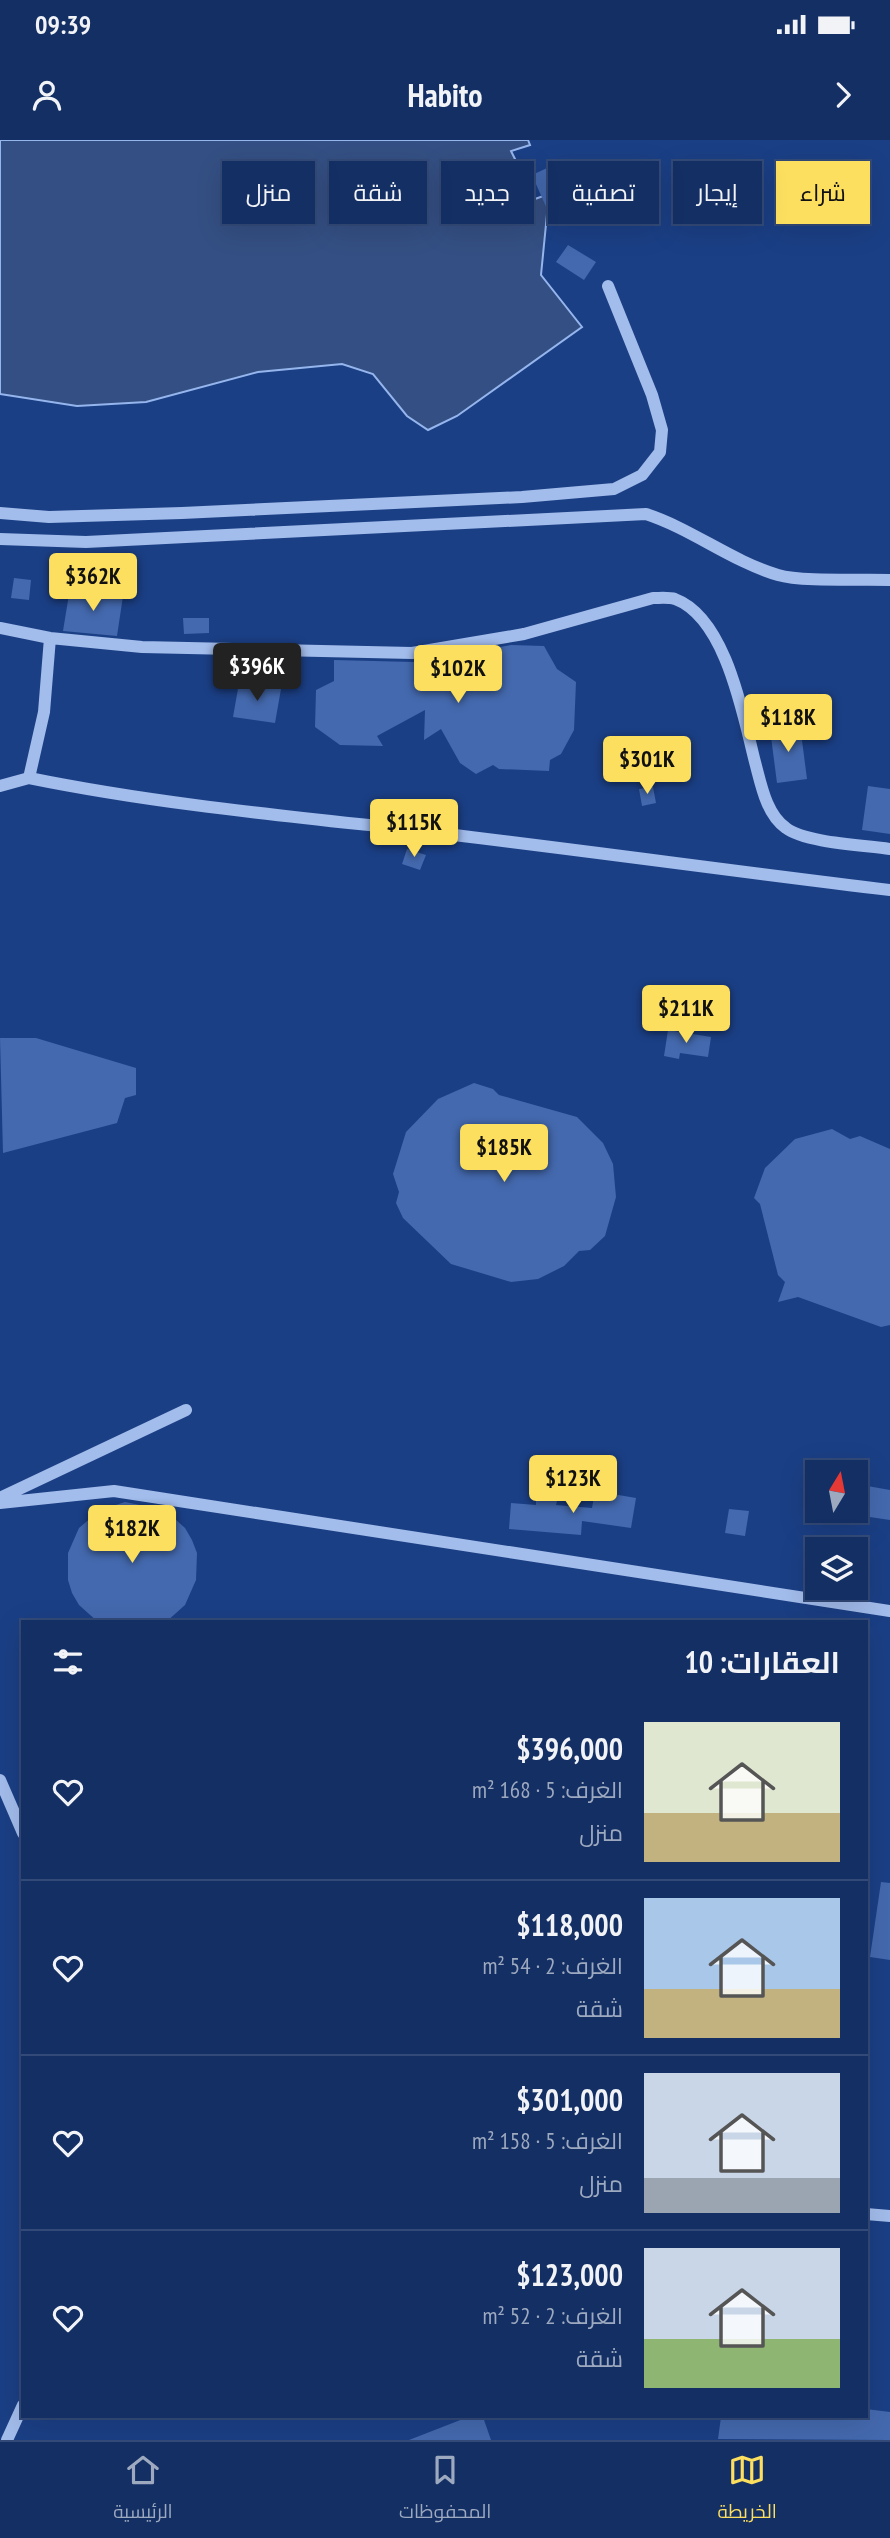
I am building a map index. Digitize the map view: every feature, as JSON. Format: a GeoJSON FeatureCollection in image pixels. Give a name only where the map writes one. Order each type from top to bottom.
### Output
{"type":"FeatureCollection","features":[{"type":"Feature","properties":{"kind":"lane"},"geometry":{"type":"LineString","coordinates":[[0,513],[50,517],[181,513],[522,497],[614,489],[642,475],[660,452],[662,430],[652,395],[608,286]]}},
{"type":"Feature","properties":{"kind":"lane"},"geometry":{"type":"LineString","coordinates":[[0,539],[86,542],[646,514],[666,520],[721,551],[780,576],[890,580]]}},
{"type":"Feature","properties":{"kind":"lane"},"geometry":{"type":"LineString","coordinates":[[0,628],[50,638],[142,647],[412,653],[524,634],[653,598],[674,599],[696,614],[713,634],[739,698],[764,796],[779,822],[796,834],[890,849]]}},
{"type":"Feature","properties":{"kind":"lane"},"geometry":{"type":"LineString","coordinates":[[29,778],[44,712],[50,638]]}},
{"type":"Feature","properties":{"kind":"lane"},"geometry":{"type":"LineString","coordinates":[[0,786],[29,778],[114,796],[258,816],[385,827],[890,890]]}},
{"type":"Feature","properties":{"kind":"lane"},"geometry":{"type":"LineString","coordinates":[[0,1500],[186,1410]]}},
{"type":"Feature","properties":{"kind":"lane"},"geometry":{"type":"LineString","coordinates":[[0,1500],[114,1491],[890,1611]]}},
{"type":"Feature","properties":{"kind":"lane"},"geometry":{"type":"LineString","coordinates":[[0,1780],[21,1828]]}},
{"type":"Feature","properties":{"kind":"lane"},"geometry":{"type":"LineString","coordinates":[[868,2214],[890,2216]]}},
{"type":"Feature","properties":{"kind":"lane"},"geometry":{"type":"LineString","coordinates":[[7,2440],[21,2409]]}},
{"type":"Feature","properties":{"kind":"water"},"geometry":{"type":"Polygon","coordinates":[[[0,140],[528,140],[530,145],[511,151],[516,161],[441,161],[441,224],[534,224],[534,197],[535,199],[548,194],[541,275],[582,327],[457,416],[428,430],[407,416],[373,374],[342,364],[258,372],[146,402],[77,406],[0,394],[0,140]]]}},
{"type":"Feature","properties":{"kind":"building"},"geometry":{"type":"Polygon","coordinates":[[[548,168],[547,209],[534,180],[534,174],[548,168]]]}},
{"type":"Feature","properties":{"kind":"building"},"geometry":{"type":"Polygon","coordinates":[[[568,245],[596,262],[584,280],[556,262],[568,245]]]}},
{"type":"Feature","properties":{"kind":"building"},"geometry":{"type":"Polygon","coordinates":[[[14,578],[31,580],[29,600],[11,598],[14,578]]]}},
{"type":"Feature","properties":{"kind":"building"},"geometry":{"type":"Polygon","coordinates":[[[70,588],[123,596],[117,636],[63,631],[70,588]]]}},
{"type":"Feature","properties":{"kind":"building"},"geometry":{"type":"Polygon","coordinates":[[[183,618],[209,618],[209,633],[184,634],[183,618]]]}},
{"type":"Feature","properties":{"kind":"building"},"geometry":{"type":"Polygon","coordinates":[[[511,645],[544,646],[557,669],[576,682],[574,730],[561,754],[550,760],[549,771],[499,769],[493,765],[476,774],[460,763],[441,729],[424,740],[425,710],[377,736],[383,746],[340,745],[315,727],[316,690],[334,681],[334,660],[413,662],[511,645]]]}},
{"type":"Feature","properties":{"kind":"building"},"geometry":{"type":"Polygon","coordinates":[[[239,683],[281,689],[275,723],[233,717],[239,683]]]}},
{"type":"Feature","properties":{"kind":"building"},"geometry":{"type":"Polygon","coordinates":[[[800,725],[807,779],[777,783],[770,729],[800,725]]]}},
{"type":"Feature","properties":{"kind":"building"},"geometry":{"type":"Polygon","coordinates":[[[868,786],[890,789],[890,834],[862,830],[868,786]]]}},
{"type":"Feature","properties":{"kind":"building"},"geometry":{"type":"Polygon","coordinates":[[[653,787],[656,803],[642,806],[639,789],[653,787]]]}},
{"type":"Feature","properties":{"kind":"building"},"geometry":{"type":"Polygon","coordinates":[[[407,849],[426,855],[420,870],[402,864],[407,849]]]}},
{"type":"Feature","properties":{"kind":"building"},"geometry":{"type":"Polygon","coordinates":[[[668,1030],[711,1037],[708,1057],[680,1053],[679,1059],[664,1056],[668,1030]]]}},
{"type":"Feature","properties":{"kind":"building"},"geometry":{"type":"Polygon","coordinates":[[[0,1038],[36,1038],[136,1068],[136,1095],[125,1098],[117,1123],[3,1153],[0,1038]]]}},
{"type":"Feature","properties":{"kind":"building"},"geometry":{"type":"Polygon","coordinates":[[[474,1083],[493,1089],[499,1095],[577,1117],[603,1143],[613,1164],[616,1197],[605,1236],[590,1250],[579,1251],[564,1266],[538,1279],[511,1282],[451,1264],[403,1218],[396,1203],[399,1192],[393,1174],[406,1132],[438,1099],[474,1083]]]}},
{"type":"Feature","properties":{"kind":"building"},"geometry":{"type":"Polygon","coordinates":[[[832,1129],[850,1139],[860,1136],[890,1149],[890,1325],[881,1327],[798,1297],[778,1302],[785,1282],[778,1275],[760,1204],[754,1198],[765,1168],[795,1139],[832,1129]]]}},
{"type":"Feature","properties":{"kind":"building"},"geometry":{"type":"Polygon","coordinates":[[[868,1486],[890,1490],[890,1520],[868,1517],[868,1486]]]}},
{"type":"Feature","properties":{"kind":"building"},"geometry":{"type":"Polygon","coordinates":[[[595,1491],[636,1498],[631,1528],[582,1521],[581,1535],[509,1529],[511,1503],[536,1505],[536,1500],[557,1501],[556,1505],[592,1508],[595,1491]]]}},
{"type":"Feature","properties":{"kind":"building"},"geometry":{"type":"Polygon","coordinates":[[[125,1502],[165,1510],[185,1528],[197,1553],[196,1580],[185,1605],[168,1620],[96,1620],[79,1605],[68,1580],[68,1553],[79,1528],[100,1510],[125,1502]]]}},
{"type":"Feature","properties":{"kind":"building"},"geometry":{"type":"Polygon","coordinates":[[[729,1509],[749,1511],[745,1536],[725,1533],[729,1509]]]}},
{"type":"Feature","properties":{"kind":"building"},"geometry":{"type":"Polygon","coordinates":[[[881,1882],[890,1883],[890,1960],[870,1957],[881,1882]]]}},
{"type":"Feature","properties":{"kind":"building"},"geometry":{"type":"Polygon","coordinates":[[[868,2409],[890,2412],[890,2440],[718,2439],[721,2418],[868,2418],[868,2409]]]}},
{"type":"Feature","properties":{"kind":"building"},"geometry":{"type":"Polygon","coordinates":[[[465,2418],[483,2418],[491,2440],[409,2440],[465,2418]]]}}]}
